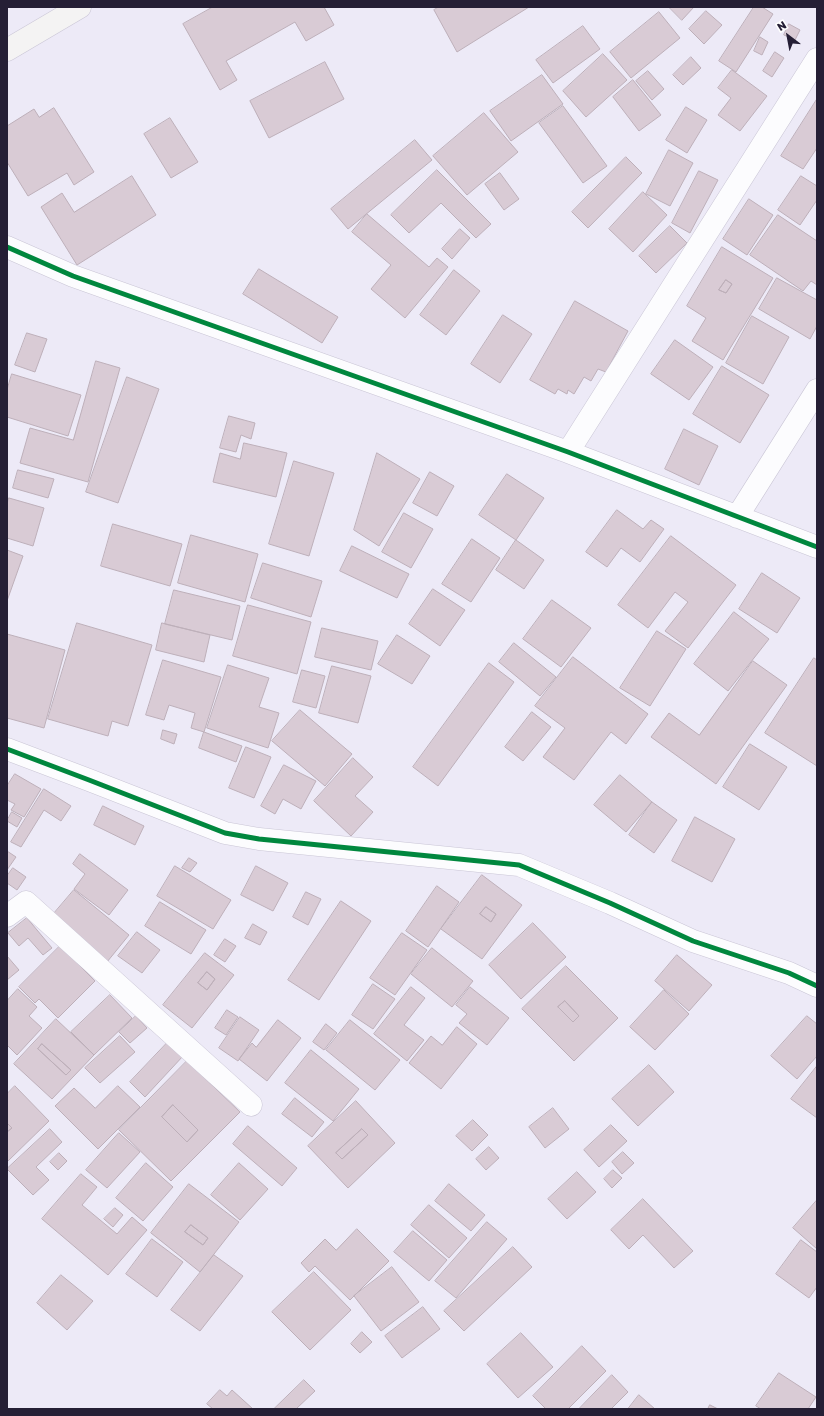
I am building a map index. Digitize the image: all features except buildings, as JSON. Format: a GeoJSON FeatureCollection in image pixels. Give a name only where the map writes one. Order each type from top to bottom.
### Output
{"type":"FeatureCollection","features":[{"type":"Feature","properties":{"kind":"street"},"geometry":{"type":"LineString","coordinates":[[7,50],[80,7]]}},
{"type":"Feature","properties":{"kind":"street"},"geometry":{"type":"LineString","coordinates":[[568,452],[817,58]]}},
{"type":"Feature","properties":{"kind":"street"},"geometry":{"type":"LineString","coordinates":[[7,247],[73,276],[568,452],[817,547]]}},
{"type":"Feature","properties":{"kind":"street"},"geometry":{"type":"LineString","coordinates":[[737,517],[817,390]]}},
{"type":"Feature","properties":{"kind":"street"},"geometry":{"type":"LineString","coordinates":[[7,749],[225,833],[259,839],[519,865],[693,940],[789,973],[817,986]]}},
{"type":"Feature","properties":{"kind":"street"},"geometry":{"type":"LineString","coordinates":[[7,916],[26,902],[252,1104]]}},
{"type":"Feature","properties":{"kind":"cycle path"},"geometry":{"type":"LineString","coordinates":[[7,247],[73,276],[568,452],[817,547]]}},
{"type":"Feature","properties":{"kind":"cycle path"},"geometry":{"type":"LineString","coordinates":[[7,749],[225,833],[259,839],[519,865],[610,903],[693,941],[789,973],[817,986]]}}]}
